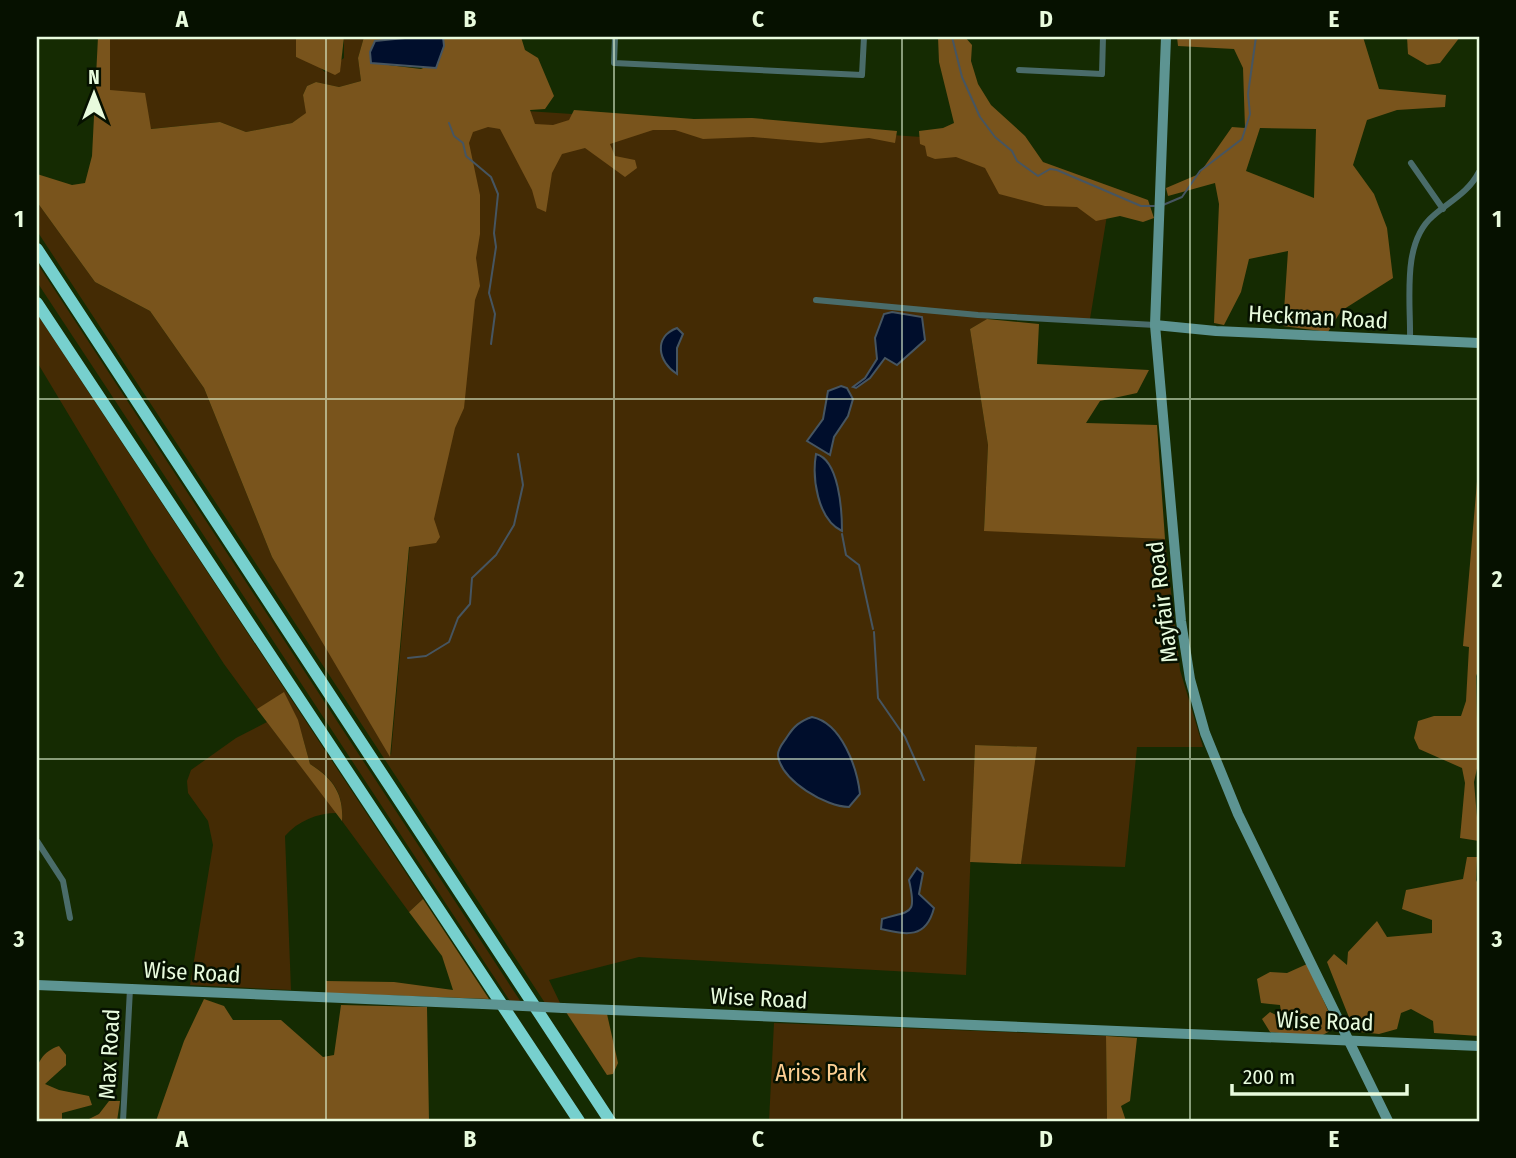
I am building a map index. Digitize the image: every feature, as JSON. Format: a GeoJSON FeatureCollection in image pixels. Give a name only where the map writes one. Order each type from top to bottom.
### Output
{"type":"FeatureCollection","features":[{"type":"Feature","properties":{"kind":"highway"},"geometry":{"type":"LineString","coordinates":[[37,249],[610,1121]]}},
{"type":"Feature","properties":{"kind":"highway"},"geometry":{"type":"LineString","coordinates":[[37,303],[579,1121]]}},
{"type":"Feature","properties":{"kind":"street"},"geometry":{"type":"LineString","coordinates":[[615,37],[614,63],[862,75],[864,37]]}},
{"type":"Feature","properties":{"kind":"street","name":"Mayfair Road"},"geometry":{"type":"LineString","coordinates":[[1166,37],[1155,325],[1181,621],[1197,706],[1213,755],[1238,814],[1388,1121]]}},
{"type":"Feature","properties":{"kind":"street"},"geometry":{"type":"LineString","coordinates":[[1019,70],[1102,74],[1103,38]]}},
{"type":"Feature","properties":{"kind":"street"},"geometry":{"type":"LineString","coordinates":[[1412,163],[1443,209]]}},
{"type":"Feature","properties":{"kind":"street"},"geometry":{"type":"LineString","coordinates":[[1410,340],[1414,249],[1426,222],[1466,191],[1479,172]]}},
{"type":"Feature","properties":{"kind":"street"},"geometry":{"type":"LineString","coordinates":[[816,300],[978,315],[1155,325]]}},
{"type":"Feature","properties":{"kind":"street","name":"Heckman Road"},"geometry":{"type":"LineString","coordinates":[[1155,325],[1203,331],[1479,343]]}},
{"type":"Feature","properties":{"kind":"street"},"geometry":{"type":"LineString","coordinates":[[37,841],[63,881],[70,918]]}},
{"type":"Feature","properties":{"kind":"street","name":"Wise Road"},"geometry":{"type":"LineString","coordinates":[[37,985],[1479,1046]]}},
{"type":"Feature","properties":{"kind":"street","name":"Max Road"},"geometry":{"type":"LineString","coordinates":[[123,1121],[130,989]]}},
{"type":"Feature","properties":{"kind":"green space"},"geometry":{"type":"Polygon","coordinates":[[[110,37],[296,37],[296,57],[316,64],[325,72],[344,58],[344,37],[364,37],[358,58],[361,81],[339,87],[316,82],[307,86],[303,95],[307,113],[292,123],[246,132],[220,122],[150,129],[110,90],[110,37]]]}},
{"type":"Feature","properties":{"kind":"green space"},"geometry":{"type":"Polygon","coordinates":[[[449,106],[922,137],[1110,197],[1090,319],[998,313],[970,329],[988,445],[984,530],[1165,539],[1180,670],[1203,747],[1137,747],[1125,867],[1021,864],[1036,747],[975,745],[966,975],[639,957],[549,980],[561,1005],[545,1003],[37,231],[37,202],[95,282],[150,311],[204,388],[272,557],[391,755],[449,106]]]}},
{"type":"Feature","properties":{"kind":"green space"},"geometry":{"type":"Polygon","coordinates":[[[37,263],[521,1002],[510,1001],[37,282],[37,263]]]}},
{"type":"Feature","properties":{"kind":"green space"},"geometry":{"type":"Polygon","coordinates":[[[37,314],[423,899],[409,912],[342,821],[339,794],[331,781],[310,764],[302,735],[284,693],[257,709],[224,664],[150,550],[37,362],[37,314]]]}},
{"type":"Feature","properties":{"kind":"green space"},"geometry":{"type":"Polygon","coordinates":[[[267,722],[337,813],[308,819],[285,836],[291,990],[190,985],[213,845],[208,821],[188,793],[187,781],[191,770],[236,738],[267,722]]]}},
{"type":"Feature","properties":{"kind":"green space","name":"Ariss Park"},"geometry":{"type":"Polygon","coordinates":[[[774,1023],[1106,1036],[1107,1121],[769,1121],[774,1023]]]}},
{"type":"Feature","properties":{"kind":"shaded area"},"geometry":{"type":"Polygon","coordinates":[[[98,37],[110,37],[110,90],[145,93],[151,129],[220,122],[246,132],[292,123],[306,113],[303,95],[307,86],[316,82],[339,87],[361,81],[358,58],[364,37],[415,37],[383,40],[372,63],[421,69],[439,61],[444,46],[443,37],[521,37],[525,50],[538,58],[554,96],[545,109],[530,110],[535,124],[553,125],[569,120],[574,110],[694,119],[752,118],[897,131],[895,143],[869,138],[821,143],[753,137],[703,139],[675,130],[653,130],[610,144],[615,156],[635,160],[637,168],[625,177],[585,148],[562,154],[552,173],[546,212],[537,208],[532,190],[500,129],[488,127],[473,132],[469,143],[480,195],[480,234],[476,258],[480,286],[475,300],[464,408],[455,428],[434,519],[440,537],[436,543],[409,547],[390,757],[272,557],[204,388],[150,311],[95,282],[37,202],[37,174],[72,185],[85,183],[92,156],[98,37]]]}},
{"type":"Feature","properties":{"kind":"shaded area"},"geometry":{"type":"Polygon","coordinates":[[[296,37],[344,37],[340,72],[335,75],[296,57],[296,37]]]}},
{"type":"Feature","properties":{"kind":"shaded area"},"geometry":{"type":"Polygon","coordinates":[[[938,37],[965,37],[972,45],[971,61],[978,84],[991,105],[1025,136],[1043,162],[1148,200],[1154,218],[1143,222],[1120,216],[1096,221],[1077,207],[1045,206],[999,194],[985,168],[956,157],[935,159],[927,156],[925,146],[920,144],[919,131],[943,128],[954,123],[939,62],[938,37]]]}},
{"type":"Feature","properties":{"kind":"shaded area"},"geometry":{"type":"Polygon","coordinates":[[[1177,37],[1363,37],[1379,89],[1446,95],[1445,107],[1397,110],[1367,120],[1353,165],[1374,194],[1387,228],[1393,278],[1341,311],[1328,332],[1283,326],[1288,251],[1249,259],[1241,292],[1224,325],[1214,323],[1219,204],[1215,183],[1168,196],[1166,188],[1199,174],[1232,127],[1245,128],[1243,68],[1234,49],[1178,46],[1177,37]],[[1260,128],[1246,171],[1314,198],[1316,129],[1260,128]]]}},
{"type":"Feature","properties":{"kind":"shaded area"},"geometry":{"type":"Polygon","coordinates":[[[1407,37],[1460,37],[1440,63],[1427,65],[1408,54],[1407,37]]]}},
{"type":"Feature","properties":{"kind":"shaded area"},"geometry":{"type":"Polygon","coordinates":[[[987,319],[1039,324],[1037,364],[1149,370],[1137,393],[1100,401],[1086,423],[1157,425],[1165,539],[984,531],[988,445],[970,329],[987,319]]]}},
{"type":"Feature","properties":{"kind":"shaded area"},"geometry":{"type":"Polygon","coordinates":[[[1479,458],[1479,669],[1476,676],[1478,764],[1474,782],[1479,841],[1460,838],[1465,783],[1462,768],[1419,749],[1414,738],[1418,721],[1434,716],[1461,716],[1466,701],[1469,647],[1463,646],[1479,458]]]}},
{"type":"Feature","properties":{"kind":"shaded area"},"geometry":{"type":"Polygon","coordinates":[[[284,692],[298,720],[310,764],[325,775],[339,794],[342,821],[257,709],[284,692]]]}},
{"type":"Feature","properties":{"kind":"shaded area"},"geometry":{"type":"Polygon","coordinates":[[[975,745],[1037,747],[1021,864],[970,862],[975,745]]]}},
{"type":"Feature","properties":{"kind":"shaded area"},"geometry":{"type":"Polygon","coordinates":[[[1467,857],[1477,857],[1476,880],[1479,886],[1479,1036],[1434,1033],[1433,1021],[1411,1009],[1401,1013],[1397,1029],[1379,1034],[1360,1032],[1350,1020],[1327,962],[1334,954],[1347,965],[1348,952],[1377,921],[1387,937],[1432,933],[1432,920],[1402,909],[1406,890],[1463,879],[1467,857]]]}},
{"type":"Feature","properties":{"kind":"shaded area"},"geometry":{"type":"Polygon","coordinates":[[[423,899],[489,999],[326,993],[326,981],[394,982],[453,990],[442,956],[409,912],[423,899]]]}},
{"type":"Feature","properties":{"kind":"shaded area"},"geometry":{"type":"Polygon","coordinates":[[[1307,964],[1331,1017],[1330,1031],[1319,1037],[1270,1032],[1262,1019],[1270,1012],[1282,1018],[1280,1005],[1261,1003],[1257,979],[1270,972],[1287,973],[1307,964]]]}},
{"type":"Feature","properties":{"kind":"shaded area"},"geometry":{"type":"Polygon","coordinates":[[[204,999],[224,1006],[233,1020],[281,1020],[323,1057],[334,1055],[341,1005],[427,1007],[429,1121],[156,1121],[184,1041],[204,999]]]}},
{"type":"Feature","properties":{"kind":"shaded area"},"geometry":{"type":"Polygon","coordinates":[[[566,1012],[607,1014],[618,1063],[613,1074],[607,1075],[566,1012]]]}},
{"type":"Feature","properties":{"kind":"shaded area"},"geometry":{"type":"Polygon","coordinates":[[[1106,1036],[1137,1038],[1130,1101],[1121,1106],[1126,1121],[1107,1121],[1106,1036]]]}},
{"type":"Feature","properties":{"kind":"shaded area"},"geometry":{"type":"Polygon","coordinates":[[[59,1046],[66,1055],[66,1065],[45,1084],[59,1090],[89,1096],[92,1105],[62,1113],[62,1121],[37,1121],[35,1087],[38,1067],[49,1051],[59,1046]]]}},
{"type":"Feature","properties":{"kind":"shaded area"},"geometry":{"type":"Polygon","coordinates":[[[109,1101],[120,1101],[117,1121],[85,1121],[99,1114],[109,1101]]]}},
{"type":"Feature","properties":{"kind":"water"},"geometry":{"type":"Polygon","coordinates":[[[443,37],[444,46],[436,68],[371,63],[370,52],[375,41],[443,37]]]}},
{"type":"Feature","properties":{"kind":"water"},"geometry":{"type":"Polygon","coordinates":[[[892,312],[922,317],[925,340],[897,365],[885,358],[870,378],[856,388],[853,387],[865,378],[877,359],[875,338],[884,314],[892,312]]]}},
{"type":"Feature","properties":{"kind":"water"},"geometry":{"type":"Polygon","coordinates":[[[677,328],[683,334],[677,348],[677,374],[662,357],[661,343],[669,332],[677,328]]]}},
{"type":"Feature","properties":{"kind":"water"},"geometry":{"type":"Polygon","coordinates":[[[841,386],[847,388],[853,399],[848,416],[834,437],[830,455],[807,441],[823,419],[828,391],[841,386]]]}},
{"type":"Feature","properties":{"kind":"water"},"geometry":{"type":"Polygon","coordinates":[[[816,454],[824,458],[834,475],[840,499],[842,531],[827,517],[818,497],[816,454]]]}},
{"type":"Feature","properties":{"kind":"water"},"geometry":{"type":"Polygon","coordinates":[[[812,717],[832,728],[840,737],[851,760],[860,794],[849,807],[829,803],[806,791],[781,765],[778,756],[781,746],[795,727],[812,717]]]}},
{"type":"Feature","properties":{"kind":"water"},"geometry":{"type":"Polygon","coordinates":[[[917,868],[923,873],[919,894],[934,908],[926,925],[921,930],[907,933],[881,929],[882,919],[905,912],[912,906],[909,880],[917,868]]]}},
{"type":"Feature","properties":{"kind":"waterway"},"geometry":{"type":"LineString","coordinates":[[952,37],[962,77],[980,117],[995,137],[1012,151],[1017,161],[1038,176],[1050,169],[1057,170],[1141,206],[1154,206]]}},
{"type":"Feature","properties":{"kind":"waterway"},"geometry":{"type":"LineString","coordinates":[[1163,205],[1182,197],[1200,171],[1242,139],[1250,114],[1248,94],[1256,37]]}},
{"type":"Feature","properties":{"kind":"waterway"},"geometry":{"type":"LineString","coordinates":[[449,123],[454,136],[463,143],[466,156],[491,177],[498,194],[494,233],[496,247],[489,293],[495,314],[491,344]]}},
{"type":"Feature","properties":{"kind":"waterway"},"geometry":{"type":"LineString","coordinates":[[408,658],[426,656],[449,642],[458,618],[470,604],[472,578],[496,555],[514,525],[523,485],[518,454]]}},
{"type":"Feature","properties":{"kind":"waterway"},"geometry":{"type":"LineString","coordinates":[[842,534],[846,555],[859,565],[873,629]]}},
{"type":"Feature","properties":{"kind":"waterway"},"geometry":{"type":"LineString","coordinates":[[874,632],[878,698],[905,737],[924,780]]}}]}
